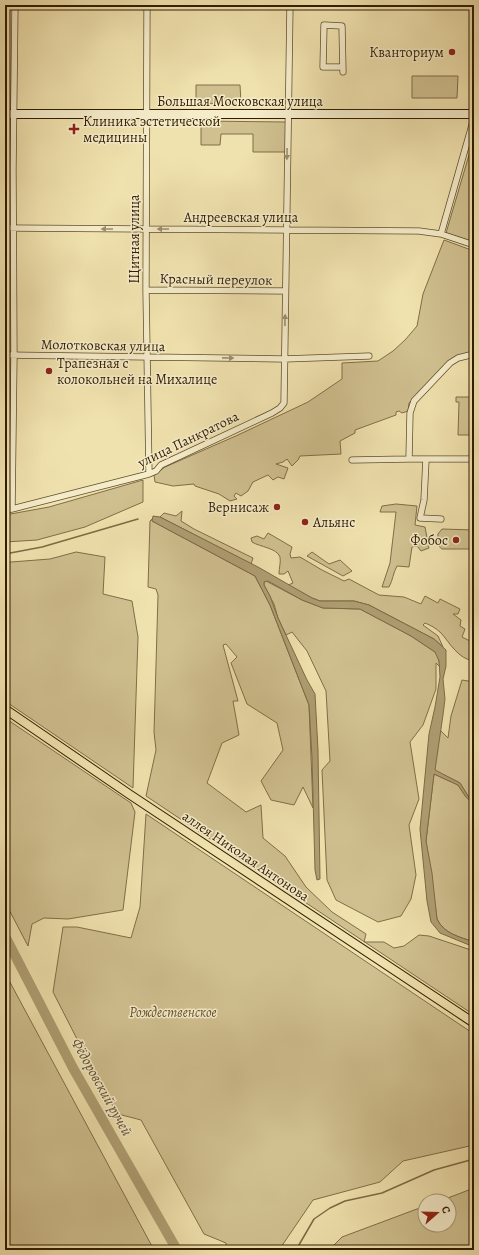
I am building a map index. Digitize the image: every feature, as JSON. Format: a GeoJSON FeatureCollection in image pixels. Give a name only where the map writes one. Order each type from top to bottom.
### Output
{"type":"FeatureCollection","features":[{"type":"Feature","properties":{"kind":"main road","name":"Большая Московская улица"},"geometry":{"type":"LineString","coordinates":[[9,114],[474,114]]}},
{"type":"Feature","properties":{"kind":"main road","name":"аллея Николая Антонова"},"geometry":{"type":"LineString","coordinates":[[5,709],[129,794],[474,1023]]}},
{"type":"Feature","properties":{"kind":"street"},"geometry":{"type":"LineString","coordinates":[[12,509],[14,355],[13,228],[9,114],[15,5]]}},
{"type":"Feature","properties":{"kind":"street","name":"Щитная улица"},"geometry":{"type":"LineString","coordinates":[[147,5],[146,290],[149,474]]}},
{"type":"Feature","properties":{"kind":"street"},"geometry":{"type":"LineString","coordinates":[[284,359],[290,5]]}},
{"type":"Feature","properties":{"kind":"street"},"geometry":{"type":"LineString","coordinates":[[324,25],[342,26],[342,69],[323,67],[324,25]]}},
{"type":"Feature","properties":{"kind":"street"},"geometry":{"type":"LineString","coordinates":[[441,234],[474,118]]}},
{"type":"Feature","properties":{"kind":"street","name":"Андреевская улица"},"geometry":{"type":"LineString","coordinates":[[5,228],[420,231],[441,234],[474,245]]}},
{"type":"Feature","properties":{"kind":"street","name":"Красный переулок"},"geometry":{"type":"LineString","coordinates":[[146,290],[285,291]]}},
{"type":"Feature","properties":{"kind":"street"},"geometry":{"type":"LineString","coordinates":[[409,459],[410,413],[414,401],[450,363],[458,358],[474,354]]}},
{"type":"Feature","properties":{"kind":"street","name":"Молотковская улица"},"geometry":{"type":"LineString","coordinates":[[5,355],[284,359],[369,356]]}},
{"type":"Feature","properties":{"kind":"street","name":"улица Панкратова"},"geometry":{"type":"LineString","coordinates":[[5,510],[149,474],[156,471],[161,465],[272,413],[280,408],[284,403],[284,359]]}},
{"type":"Feature","properties":{"kind":"street"},"geometry":{"type":"LineString","coordinates":[[426,459],[424,500],[420,518],[441,519]]}},
{"type":"Feature","properties":{"kind":"street"},"geometry":{"type":"LineString","coordinates":[[352,460],[474,460]]}},
{"type":"Feature","properties":{"kind":"green space"},"geometry":{"type":"Polygon","coordinates":[[[412,76],[458,76],[457,98],[412,98],[412,76]]]}},
{"type":"Feature","properties":{"kind":"green space"},"geometry":{"type":"Polygon","coordinates":[[[196,85],[240,85],[241,103],[196,104],[196,85]]]}},
{"type":"Feature","properties":{"kind":"green space"},"geometry":{"type":"Polygon","coordinates":[[[201,121],[286,122],[286,152],[253,152],[253,134],[221,134],[220,145],[201,145],[201,121]]]}},
{"type":"Feature","properties":{"kind":"green space"},"geometry":{"type":"Polygon","coordinates":[[[474,138],[474,242],[446,233],[474,138]]]}},
{"type":"Feature","properties":{"kind":"green space"},"geometry":{"type":"Polygon","coordinates":[[[444,240],[474,251],[474,330],[469,353],[455,357],[409,403],[408,411],[402,413],[399,411],[396,412],[396,415],[355,430],[355,433],[340,441],[341,454],[300,456],[292,466],[287,459],[276,464],[288,468],[284,479],[278,477],[273,480],[268,475],[253,482],[248,491],[241,496],[236,493],[234,496],[237,499],[230,501],[219,494],[195,486],[194,484],[173,486],[155,482],[154,475],[165,467],[308,402],[342,379],[342,363],[378,361],[393,351],[417,326],[423,294],[444,240]]]}},
{"type":"Feature","properties":{"kind":"green space"},"geometry":{"type":"Polygon","coordinates":[[[456,397],[474,397],[474,435],[458,435],[459,402],[456,402],[456,397]]]}},
{"type":"Feature","properties":{"kind":"green space"},"geometry":{"type":"Polygon","coordinates":[[[143,480],[143,502],[85,527],[37,540],[5,542],[5,515],[49,507],[143,480]]]}},
{"type":"Feature","properties":{"kind":"green space"},"geometry":{"type":"Polygon","coordinates":[[[396,504],[417,506],[415,525],[425,527],[429,548],[421,551],[417,546],[412,547],[409,567],[397,566],[389,587],[382,587],[390,563],[396,512],[380,512],[382,506],[396,504]]]}},
{"type":"Feature","properties":{"kind":"green space"},"geometry":{"type":"Polygon","coordinates":[[[182,511],[181,521],[253,558],[251,564],[160,517],[164,513],[176,516],[182,511]]]}},
{"type":"Feature","properties":{"kind":"green space"},"geometry":{"type":"Polygon","coordinates":[[[152,519],[152,521],[255,576],[270,605],[309,705],[313,808],[303,787],[294,805],[271,800],[261,781],[283,750],[277,723],[247,704],[231,663],[237,657],[226,644],[223,645],[238,701],[233,701],[239,735],[222,743],[207,783],[246,812],[261,805],[263,838],[285,856],[306,887],[332,912],[366,934],[364,942],[146,796],[156,750],[154,732],[158,595],[156,589],[148,587],[150,521],[152,519]]]}},
{"type":"Feature","properties":{"kind":"green space","name":"Фобос"},"geometry":{"type":"Polygon","coordinates":[[[442,529],[474,530],[474,549],[440,548],[438,534],[442,529]]]}},
{"type":"Feature","properties":{"kind":"green space"},"geometry":{"type":"Polygon","coordinates":[[[268,533],[292,547],[290,554],[291,558],[300,557],[344,581],[349,579],[379,595],[404,597],[421,604],[425,596],[438,603],[440,599],[460,609],[458,614],[453,614],[461,620],[460,626],[465,629],[462,637],[474,643],[474,661],[468,660],[459,654],[439,631],[425,623],[423,625],[438,636],[443,647],[434,639],[369,605],[354,601],[320,601],[288,585],[293,583],[288,571],[284,574],[279,574],[280,557],[278,554],[252,542],[251,538],[257,536],[264,539],[268,533]]]}},
{"type":"Feature","properties":{"kind":"green space"},"geometry":{"type":"Polygon","coordinates":[[[76,552],[105,557],[103,594],[132,601],[138,637],[133,788],[5,701],[5,563],[50,559],[76,552]]]}},
{"type":"Feature","properties":{"kind":"green space"},"geometry":{"type":"Polygon","coordinates":[[[312,552],[329,564],[340,560],[352,571],[343,576],[307,556],[312,552]]]}},
{"type":"Feature","properties":{"kind":"green space"},"geometry":{"type":"Polygon","coordinates":[[[266,581],[302,600],[323,608],[360,609],[411,636],[438,655],[440,667],[436,663],[436,689],[423,725],[410,742],[419,799],[409,825],[416,875],[411,899],[401,916],[378,922],[336,900],[327,880],[322,770],[330,761],[326,691],[307,651],[292,632],[286,635],[278,618],[274,604],[264,585],[264,582],[266,581]]]}},
{"type":"Feature","properties":{"kind":"green space"},"geometry":{"type":"Polygon","coordinates":[[[462,680],[474,682],[474,801],[468,796],[460,783],[434,770],[440,730],[448,738],[451,716],[462,680]]]}},
{"type":"Feature","properties":{"kind":"green space"},"geometry":{"type":"Polygon","coordinates":[[[5,718],[131,803],[135,812],[123,910],[68,919],[44,918],[32,924],[28,946],[5,902],[5,718]]]}},
{"type":"Feature","properties":{"kind":"green space"},"geometry":{"type":"Polygon","coordinates":[[[434,774],[458,785],[466,797],[474,804],[474,942],[448,932],[437,919],[426,841],[434,774]]]}},
{"type":"Feature","properties":{"kind":"green space","name":"Рождественское"},"geometry":{"type":"Polygon","coordinates":[[[146,814],[474,1034],[474,1145],[403,1161],[380,1182],[313,1200],[279,1250],[227,1250],[226,1243],[204,1234],[141,1120],[118,1114],[103,1090],[53,992],[63,927],[77,927],[131,938],[140,907],[146,814]]]}},
{"type":"Feature","properties":{"kind":"green space"},"geometry":{"type":"Polygon","coordinates":[[[419,935],[429,936],[474,951],[474,1015],[365,942],[384,942],[394,948],[404,946],[419,935]]]}},
{"type":"Feature","properties":{"kind":"green space"},"geometry":{"type":"Polygon","coordinates":[[[5,973],[154,1250],[5,1250],[5,973]]]}},
{"type":"Feature","properties":{"kind":"green space"},"geometry":{"type":"Polygon","coordinates":[[[474,1188],[474,1250],[329,1250],[342,1237],[417,1209],[417,1233],[457,1233],[457,1194],[474,1188]]]}},
{"type":"Feature","properties":{"kind":"shaded area"},"geometry":{"type":"Polygon","coordinates":[[[153,516],[160,517],[258,567],[312,598],[320,601],[354,601],[369,605],[434,639],[446,650],[446,666],[443,679],[445,699],[435,770],[460,783],[468,796],[474,801],[474,804],[466,797],[458,785],[434,774],[426,841],[432,873],[437,919],[448,932],[474,942],[474,947],[440,933],[431,922],[427,901],[420,829],[429,734],[440,677],[439,661],[435,652],[411,636],[360,609],[323,608],[302,600],[268,581],[264,582],[278,618],[315,694],[318,750],[320,879],[317,880],[315,870],[309,705],[270,605],[255,576],[152,521],[153,516]]]}},
{"type":"Feature","properties":{"kind":"waterway"},"geometry":{"type":"LineString","coordinates":[[5,554],[42,547],[138,519]]}},
{"type":"Feature","properties":{"kind":"waterway","name":"Фёдоровский ручей"},"geometry":{"type":"LineString","coordinates":[[5,936],[73,1068],[177,1250]]}},
{"type":"Feature","properties":{"kind":"waterway"},"geometry":{"type":"LineString","coordinates":[[296,1250],[314,1219],[330,1208],[345,1201],[382,1193],[434,1170],[474,1159]]}},
{"type":"Feature","properties":{"kind":"place","name":"Кванториум"},"geometry":{"type":"Point","coordinates":[452,52]}},
{"type":"Feature","properties":{"kind":"place","name":"Клиника эстетической медицины"},"geometry":{"type":"Point","coordinates":[74,129]}},
{"type":"Feature","properties":{"kind":"place","name":"Трапезная с колокольней на Михалице"},"geometry":{"type":"Point","coordinates":[49,371]}},
{"type":"Feature","properties":{"kind":"place","name":"Вернисаж"},"geometry":{"type":"Point","coordinates":[277,507]}},
{"type":"Feature","properties":{"kind":"place","name":"Альянс"},"geometry":{"type":"Point","coordinates":[305,522]}},
{"type":"Feature","properties":{"kind":"place","name":"Фобос"},"geometry":{"type":"Point","coordinates":[456,540]}}]}
